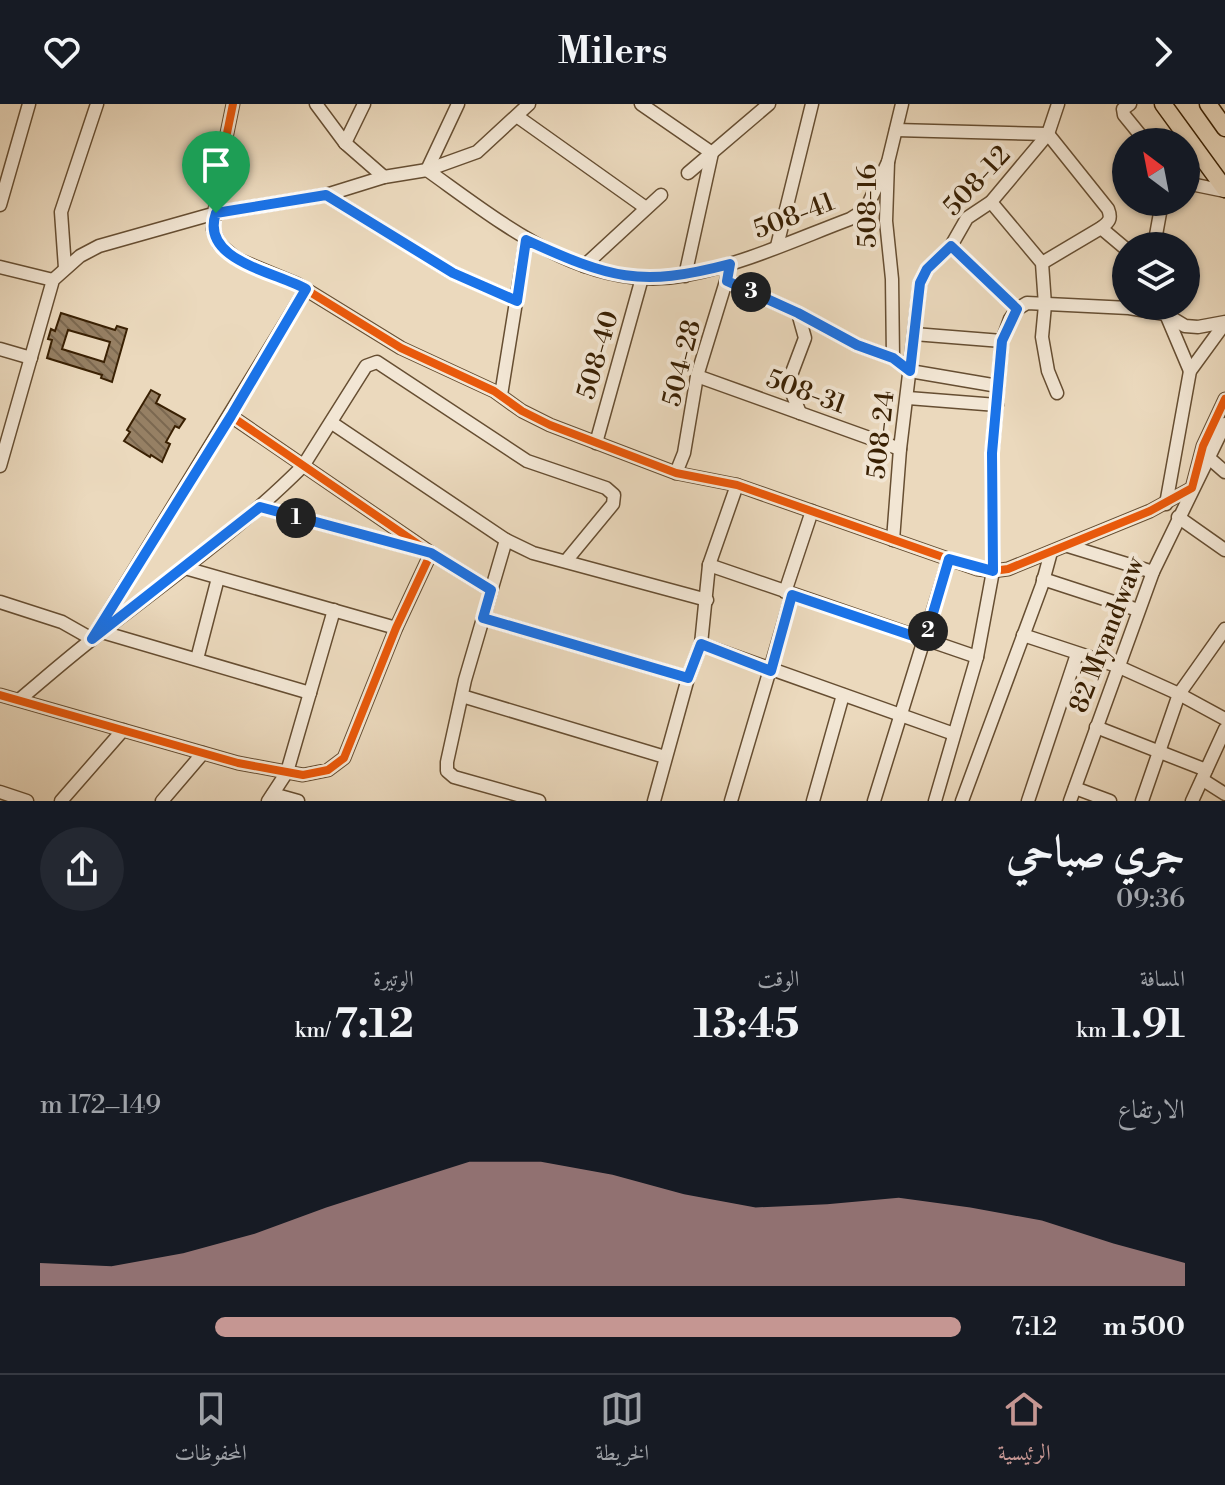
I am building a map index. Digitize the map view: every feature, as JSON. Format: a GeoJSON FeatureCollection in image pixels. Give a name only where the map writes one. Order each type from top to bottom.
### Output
{"type":"FeatureCollection","features":[{"type":"Feature","properties":{"kind":"main road"},"geometry":{"type":"LineString","coordinates":[[1163,104],[1225,190]]}},
{"type":"Feature","properties":{"kind":"main road"},"geometry":{"type":"LineString","coordinates":[[1208,104],[1225,128]]}},
{"type":"Feature","properties":{"kind":"street"},"geometry":{"type":"LineString","coordinates":[[0,205],[29,104]]}},
{"type":"Feature","properties":{"kind":"street"},"geometry":{"type":"LineString","coordinates":[[65,268],[61,212],[97,104]]}},
{"type":"Feature","properties":{"kind":"street"},"geometry":{"type":"LineString","coordinates":[[233,104],[219,172],[213,224],[214,235],[228,252],[247,264],[306,289],[401,348],[501,395],[528,414],[676,473],[737,485],[949,559],[993,571],[1008,569],[1067,546],[1166,504],[1192,488],[1225,424]]}},
{"type":"Feature","properties":{"kind":"street"},"geometry":{"type":"LineString","coordinates":[[316,104],[345,143],[384,177]]}},
{"type":"Feature","properties":{"kind":"street"},"geometry":{"type":"LineString","coordinates":[[345,143],[364,104]]}},
{"type":"Feature","properties":{"kind":"street"},"geometry":{"type":"LineString","coordinates":[[427,170],[458,104]]}},
{"type":"Feature","properties":{"kind":"street"},"geometry":{"type":"LineString","coordinates":[[0,466],[4,434],[31,358],[53,280],[80,256],[99,246],[216,213],[326,195],[384,177],[427,170],[477,152],[529,104]]}},
{"type":"Feature","properties":{"kind":"street"},"geometry":{"type":"LineString","coordinates":[[688,173],[769,104]]}},
{"type":"Feature","properties":{"kind":"street"},"geometry":{"type":"LineString","coordinates":[[777,246],[812,104]]}},
{"type":"Feature","properties":{"kind":"street","name":"508-16"},"geometry":{"type":"LineString","coordinates":[[893,358],[892,279],[886,221],[888,162],[902,104]]}},
{"type":"Feature","properties":{"kind":"street","name":"508-12"},"geometry":{"type":"LineString","coordinates":[[914,334],[920,283],[927,269],[951,246],[967,218],[991,202],[1048,134],[1058,104]]}},
{"type":"Feature","properties":{"kind":"street"},"geometry":{"type":"LineString","coordinates":[[1130,104],[1123,109],[1124,115],[1135,128]]}},
{"type":"Feature","properties":{"kind":"street"},"geometry":{"type":"LineString","coordinates":[[649,107],[712,153]]}},
{"type":"Feature","properties":{"kind":"street"},"geometry":{"type":"LineString","coordinates":[[518,117],[646,208]]}},
{"type":"Feature","properties":{"kind":"street"},"geometry":{"type":"LineString","coordinates":[[896,130],[1048,134],[1108,209],[1109,222],[1042,263]]}},
{"type":"Feature","properties":{"kind":"street"},"geometry":{"type":"LineString","coordinates":[[685,276],[712,153]]}},
{"type":"Feature","properties":{"kind":"street","name":"508-41"},"geometry":{"type":"LineString","coordinates":[[427,170],[526,240],[584,266],[619,276],[642,278],[685,276],[730,264],[850,219],[866,209],[888,162]]}},
{"type":"Feature","properties":{"kind":"street"},"geometry":{"type":"LineString","coordinates":[[1200,186],[1225,190]]}},
{"type":"Feature","properties":{"kind":"street"},"geometry":{"type":"LineString","coordinates":[[326,195],[453,273],[517,301]]}},
{"type":"Feature","properties":{"kind":"street"},"geometry":{"type":"LineString","coordinates":[[584,266],[661,195]]}},
{"type":"Feature","properties":{"kind":"street"},"geometry":{"type":"LineString","coordinates":[[991,202],[1042,263],[1045,305],[1042,337],[1048,371],[1057,393]]}},
{"type":"Feature","properties":{"kind":"street"},"geometry":{"type":"LineString","coordinates":[[1101,228],[1112,237]]}},
{"type":"Feature","properties":{"kind":"street"},"geometry":{"type":"LineString","coordinates":[[501,395],[526,240]]}},
{"type":"Feature","properties":{"kind":"street"},"geometry":{"type":"LineString","coordinates":[[951,246],[1022,306],[1112,307]]}},
{"type":"Feature","properties":{"kind":"street","name":"504-28"},"geometry":{"type":"LineString","coordinates":[[676,473],[684,453],[697,376],[730,264]]}},
{"type":"Feature","properties":{"kind":"street"},"geometry":{"type":"LineString","coordinates":[[0,267],[53,280]]}},
{"type":"Feature","properties":{"kind":"street","name":"508-40"},"geometry":{"type":"LineString","coordinates":[[596,443],[642,278]]}},
{"type":"Feature","properties":{"kind":"street"},"geometry":{"type":"LineString","coordinates":[[727,281],[798,313],[857,345],[893,358],[910,371],[998,386]]}},
{"type":"Feature","properties":{"kind":"street"},"geometry":{"type":"LineString","coordinates":[[97,636],[306,289]]}},
{"type":"Feature","properties":{"kind":"street"},"geometry":{"type":"LineString","coordinates":[[935,801],[977,657],[993,571],[992,453],[1002,341],[1022,306]]}},
{"type":"Feature","properties":{"kind":"street"},"geometry":{"type":"LineString","coordinates":[[798,313],[805,338],[788,383],[800,413]]}},
{"type":"Feature","properties":{"kind":"street"},"geometry":{"type":"LineString","coordinates":[[1167,320],[1190,371]]}},
{"type":"Feature","properties":{"kind":"street"},"geometry":{"type":"LineString","coordinates":[[1177,320],[1185,326],[1198,327],[1225,323]]}},
{"type":"Feature","properties":{"kind":"street"},"geometry":{"type":"LineString","coordinates":[[1166,504],[1190,371],[1225,323]]}},
{"type":"Feature","properties":{"kind":"street"},"geometry":{"type":"LineString","coordinates":[[914,334],[1002,341]]}},
{"type":"Feature","properties":{"kind":"street","name":"508-24"},"geometry":{"type":"LineString","coordinates":[[893,540],[914,334]]}},
{"type":"Feature","properties":{"kind":"street"},"geometry":{"type":"LineString","coordinates":[[0,349],[31,358]]}},
{"type":"Feature","properties":{"kind":"street"},"geometry":{"type":"LineString","coordinates":[[19,700],[260,507],[303,466],[366,366],[377,362],[527,461],[606,488],[614,495],[613,504],[566,561]]}},
{"type":"Feature","properties":{"kind":"street","name":"508-31"},"geometry":{"type":"LineString","coordinates":[[697,376],[900,449]]}},
{"type":"Feature","properties":{"kind":"street"},"geometry":{"type":"LineString","coordinates":[[908,398],[997,405]]}},
{"type":"Feature","properties":{"kind":"street"},"geometry":{"type":"LineString","coordinates":[[1192,488],[1203,446],[1225,399]]}},
{"type":"Feature","properties":{"kind":"street"},"geometry":{"type":"LineString","coordinates":[[231,416],[431,553],[491,590]]}},
{"type":"Feature","properties":{"kind":"street"},"geometry":{"type":"LineString","coordinates":[[332,423],[483,527],[533,553],[707,600]]}},
{"type":"Feature","properties":{"kind":"street"},"geometry":{"type":"LineString","coordinates":[[1209,458],[1225,472]]}},
{"type":"Feature","properties":{"kind":"street"},"geometry":{"type":"LineString","coordinates":[[654,801],[688,678],[701,644],[709,565],[737,485]]}},
{"type":"Feature","properties":{"kind":"street","name":"82 Myandwaw"},"geometry":{"type":"LineString","coordinates":[[1072,795],[1138,610],[1192,488]]}},
{"type":"Feature","properties":{"kind":"street"},"geometry":{"type":"LineString","coordinates":[[260,507],[431,553]]}},
{"type":"Feature","properties":{"kind":"street"},"geometry":{"type":"LineString","coordinates":[[731,801],[771,671],[812,511]]}},
{"type":"Feature","properties":{"kind":"street"},"geometry":{"type":"LineString","coordinates":[[1178,517],[1225,550]]}},
{"type":"Feature","properties":{"kind":"street"},"geometry":{"type":"LineString","coordinates":[[506,540],[462,696],[447,771],[454,777],[539,801]]}},
{"type":"Feature","properties":{"kind":"street"},"geometry":{"type":"LineString","coordinates":[[1067,546],[1153,572]]}},
{"type":"Feature","properties":{"kind":"street"},"geometry":{"type":"LineString","coordinates":[[962,801],[1051,552]]}},
{"type":"Feature","properties":{"kind":"street"},"geometry":{"type":"LineString","coordinates":[[0,695],[203,753],[303,775],[328,770],[344,758],[396,628],[431,553]]}},
{"type":"Feature","properties":{"kind":"street"},"geometry":{"type":"LineString","coordinates":[[874,801],[949,559]]}},
{"type":"Feature","properties":{"kind":"street"},"geometry":{"type":"LineString","coordinates":[[709,565],[977,657]]}},
{"type":"Feature","properties":{"kind":"street"},"geometry":{"type":"LineString","coordinates":[[185,568],[396,628]]}},
{"type":"Feature","properties":{"kind":"street"},"geometry":{"type":"LineString","coordinates":[[197,659],[218,578]]}},
{"type":"Feature","properties":{"kind":"street"},"geometry":{"type":"LineString","coordinates":[[1043,579],[1138,610]]}},
{"type":"Feature","properties":{"kind":"street"},"geometry":{"type":"LineString","coordinates":[[0,602],[97,636],[197,659],[310,693]]}},
{"type":"Feature","properties":{"kind":"street"},"geometry":{"type":"LineString","coordinates":[[298,801],[271,798],[287,772],[334,610]]}},
{"type":"Feature","properties":{"kind":"street"},"geometry":{"type":"LineString","coordinates":[[483,618],[688,678]]}},
{"type":"Feature","properties":{"kind":"street"},"geometry":{"type":"LineString","coordinates":[[1142,801],[1179,694],[1225,629]]}},
{"type":"Feature","properties":{"kind":"street"},"geometry":{"type":"LineString","coordinates":[[1023,635],[1117,666],[1225,719]]}},
{"type":"Feature","properties":{"kind":"street"},"geometry":{"type":"LineString","coordinates":[[701,644],[954,734]]}},
{"type":"Feature","properties":{"kind":"street"},"geometry":{"type":"LineString","coordinates":[[1028,801],[1077,654]]}},
{"type":"Feature","properties":{"kind":"street"},"geometry":{"type":"LineString","coordinates":[[813,801],[843,695]]}},
{"type":"Feature","properties":{"kind":"street"},"geometry":{"type":"LineString","coordinates":[[462,696],[665,757]]}},
{"type":"Feature","properties":{"kind":"street"},"geometry":{"type":"LineString","coordinates":[[1096,727],[1159,752],[1204,775],[1225,794]]}},
{"type":"Feature","properties":{"kind":"street"},"geometry":{"type":"LineString","coordinates":[[1192,801],[1225,729]]}},
{"type":"Feature","properties":{"kind":"street"},"geometry":{"type":"LineString","coordinates":[[61,801],[123,730]]}},
{"type":"Feature","properties":{"kind":"street"},"geometry":{"type":"LineString","coordinates":[[162,801],[203,753]]}},
{"type":"Feature","properties":{"kind":"street"},"geometry":{"type":"LineString","coordinates":[[0,792],[27,801]]}},
{"type":"Feature","properties":{"kind":"street"},"geometry":{"type":"LineString","coordinates":[[1072,795],[1110,801]]}},
{"type":"Feature","properties":{"kind":"building"},"geometry":{"type":"Polygon","coordinates":[[[61,313],[115,330],[117,326],[127,329],[112,382],[101,378],[102,375],[47,358],[52,340],[48,339],[51,329],[55,331],[61,313]],[[68,330],[62,349],[104,362],[110,342],[68,330]]]}},
{"type":"Feature","properties":{"kind":"building"},"geometry":{"type":"Polygon","coordinates":[[[151,390],[160,395],[156,403],[185,419],[179,428],[175,426],[166,442],[170,444],[162,462],[124,441],[130,432],[127,430],[151,390]]]}},
{"type":"Feature","properties":{"kind":"cycle path"},"geometry":{"type":"LineString","coordinates":[[233,104],[219,172],[213,229],[219,244],[237,259],[297,284],[401,348],[494,391],[522,411],[550,425],[676,473],[737,485],[977,569],[1008,569],[1150,511],[1192,488],[1203,446],[1225,399]]}},
{"type":"Feature","properties":{"kind":"cycle path"},"geometry":{"type":"LineString","coordinates":[[0,695],[238,763],[303,775],[328,770],[344,758],[396,628],[431,553],[231,416]]}},
{"type":"Feature","properties":{"kind":"route"},"geometry":{"type":"LineString","coordinates":[[326,195],[453,273],[517,301],[526,240],[584,266],[619,276],[685,276],[730,264],[727,281],[798,313],[857,345],[893,358],[910,371],[920,283],[936,258],[951,246],[1017,309],[1002,341],[992,453],[993,571],[949,559],[925,640],[792,595],[771,671],[701,644],[688,678],[483,618],[491,590],[431,553],[260,507],[92,639],[306,289],[247,264],[228,252],[214,235],[216,213],[326,195]]}}]}
